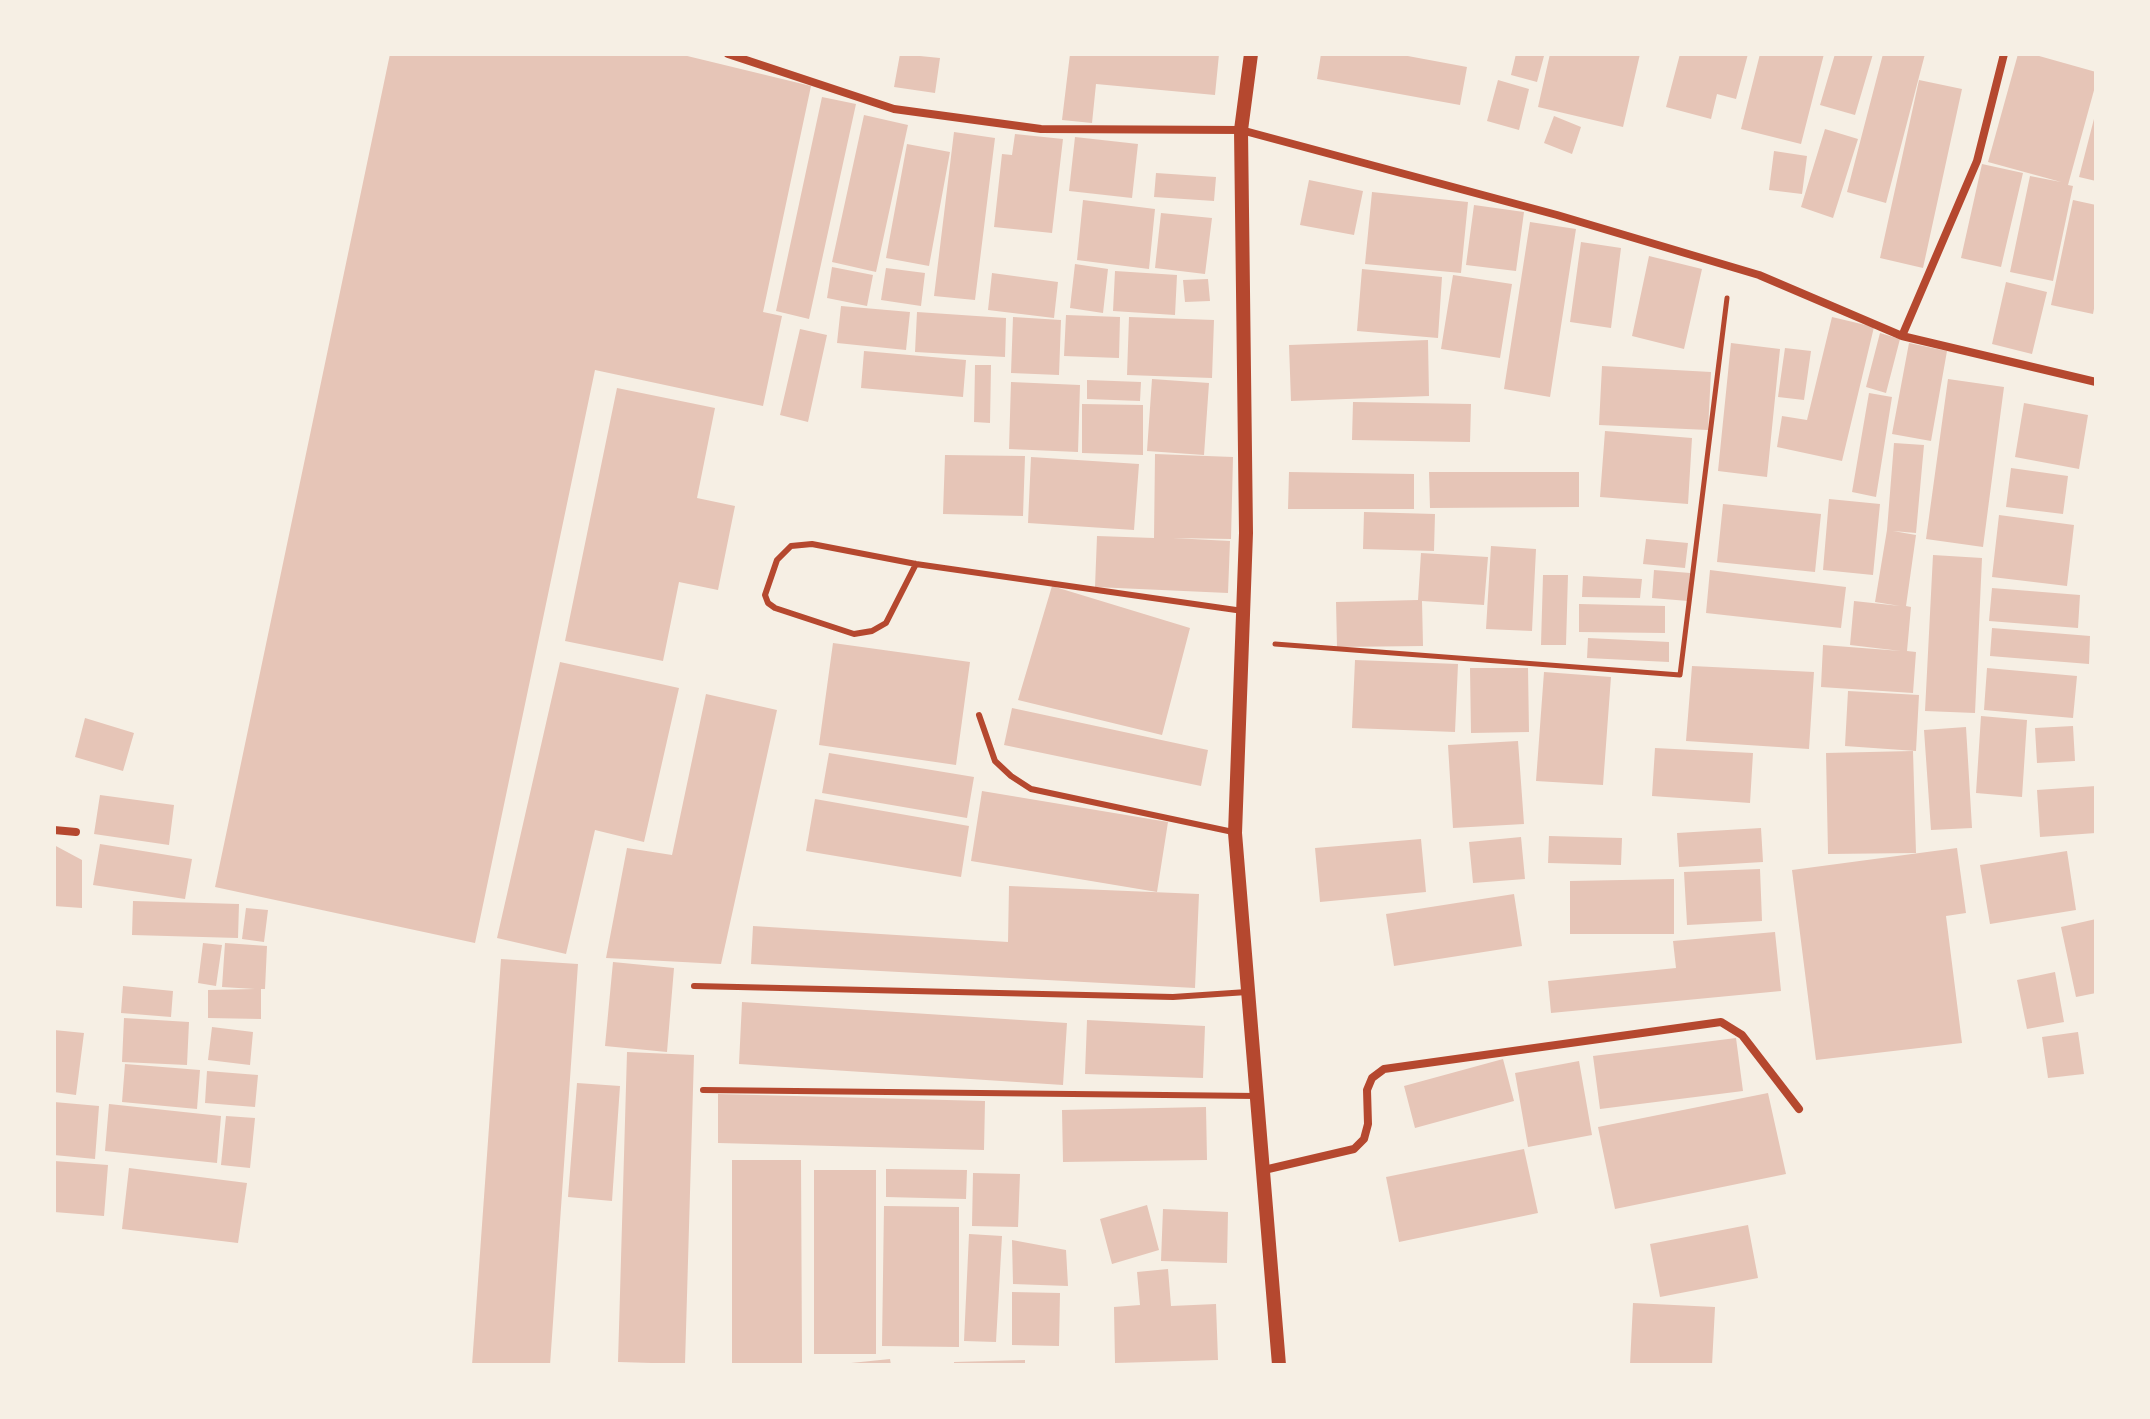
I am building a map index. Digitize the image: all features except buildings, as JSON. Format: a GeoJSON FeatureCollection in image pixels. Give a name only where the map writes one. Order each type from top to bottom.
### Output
{"type":"FeatureCollection","features":[{"type":"Feature","properties":{"kind":"street"},"geometry":{"type":"LineString","coordinates":[[728,54],[894,109],[1041,129],[1241,130],[1557,215],[1759,275],[1902,336],[2096,382]]}},
{"type":"Feature","properties":{"kind":"street"},"geometry":{"type":"LineString","coordinates":[[1251,54],[1241,130],[1246,533],[1235,833],[1279,1365]]}},
{"type":"Feature","properties":{"kind":"street"},"geometry":{"type":"LineString","coordinates":[[1902,336],[1977,161],[2004,54]]}},
{"type":"Feature","properties":{"kind":"street"},"geometry":{"type":"LineString","coordinates":[[54,830],[76,832]]}},
{"type":"Feature","properties":{"kind":"street"},"geometry":{"type":"LineString","coordinates":[[1264,1170],[1354,1149],[1364,1139],[1368,1124],[1367,1090],[1372,1078],[1384,1069],[1721,1022],[1742,1035],[1799,1109]]}},
{"type":"Feature","properties":{"kind":"lane"},"geometry":{"type":"LineString","coordinates":[[916,564],[886,623],[872,631],[854,634],[775,608],[768,603],[765,595],[777,560],[791,546],[812,544],[916,564],[1243,611]]}},
{"type":"Feature","properties":{"kind":"lane"},"geometry":{"type":"LineString","coordinates":[[979,715],[995,761],[1031,789],[1235,833]]}},
{"type":"Feature","properties":{"kind":"lane"},"geometry":{"type":"LineString","coordinates":[[694,986],[1173,997],[1247,992]]}},
{"type":"Feature","properties":{"kind":"lane"},"geometry":{"type":"LineString","coordinates":[[703,1090],[1257,1096]]}},
{"type":"Feature","properties":{"kind":"path"},"geometry":{"type":"LineString","coordinates":[[1242,641],[1680,675],[1731,267]]}}]}
